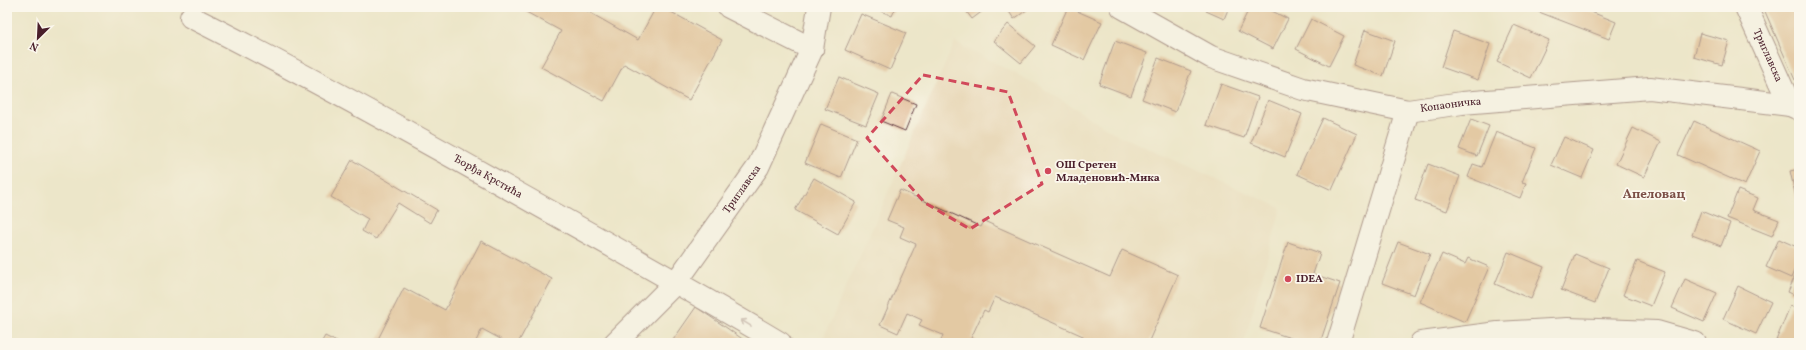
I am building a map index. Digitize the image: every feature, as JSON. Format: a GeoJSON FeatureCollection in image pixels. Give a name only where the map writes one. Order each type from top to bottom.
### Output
{"type":"FeatureCollection","features":[{"type":"Feature","properties":{"kind":"street"},"geometry":{"type":"LineString","coordinates":[[730,7],[812,49]]}},
{"type":"Feature","properties":{"kind":"street","name":"Триглавска"},"geometry":{"type":"LineString","coordinates":[[615,343],[677,281],[758,167],[812,49],[819,7]]}},
{"type":"Feature","properties":{"kind":"street","name":"Копаоничка"},"geometry":{"type":"LineString","coordinates":[[1122,7],[1211,57],[1303,89],[1408,111],[1462,103],[1650,88],[1795,107]]}},
{"type":"Feature","properties":{"kind":"street","name":"Триглавска"},"geometry":{"type":"LineString","coordinates":[[1746,7],[1795,107]]}},
{"type":"Feature","properties":{"kind":"street","name":"Ђорђа Крстића"},"geometry":{"type":"LineString","coordinates":[[191,17],[348,99],[677,281],[780,343]]}},
{"type":"Feature","properties":{"kind":"street"},"geometry":{"type":"LineString","coordinates":[[1338,343],[1408,111]]}},
{"type":"Feature","properties":{"kind":"street"},"geometry":{"type":"LineString","coordinates":[[1421,343],[1498,333],[1568,329],[1657,332],[1695,343]]}},
{"type":"Feature","properties":{"kind":"highlighted area"},"geometry":{"type":"Polygon","coordinates":[[[923,75],[1008,92],[1042,184],[970,229],[925,203],[867,138],[923,75]]]}},
{"type":"Feature","properties":{"kind":"shaded area","name":"ОШ Сретен Младеновић-Мика"},"geometry":{"type":"Polygon","coordinates":[[[955,42],[1039,86],[1116,134],[1281,208],[1244,343],[821,343],[955,42]]]}},
{"type":"Feature","properties":{"kind":"building"},"geometry":{"type":"Polygon","coordinates":[[[517,7],[580,7],[638,40],[656,7],[662,7],[722,40],[689,100],[624,64],[604,101],[541,67],[561,31],[517,7]]]}},
{"type":"Feature","properties":{"kind":"building"},"geometry":{"type":"Polygon","coordinates":[[[872,7],[896,7],[892,16],[872,7]]]}},
{"type":"Feature","properties":{"kind":"building"},"geometry":{"type":"Polygon","coordinates":[[[963,7],[988,7],[972,19],[963,7]]]}},
{"type":"Feature","properties":{"kind":"building"},"geometry":{"type":"Polygon","coordinates":[[[1006,7],[1031,7],[1014,19],[1006,7]]]}},
{"type":"Feature","properties":{"kind":"building"},"geometry":{"type":"Polygon","coordinates":[[[1068,7],[1102,22],[1084,60],[1051,45],[1068,7]]]}},
{"type":"Feature","properties":{"kind":"building"},"geometry":{"type":"Polygon","coordinates":[[[1208,7],[1229,7],[1224,19],[1206,11],[1208,7]]]}},
{"type":"Feature","properties":{"kind":"building"},"geometry":{"type":"Polygon","coordinates":[[[1250,7],[1264,7],[1288,19],[1273,49],[1238,31],[1250,7]]]}},
{"type":"Feature","properties":{"kind":"building"},"geometry":{"type":"Polygon","coordinates":[[[1526,7],[1579,7],[1616,22],[1609,39],[1526,7]]]}},
{"type":"Feature","properties":{"kind":"building"},"geometry":{"type":"Polygon","coordinates":[[[1763,7],[1799,7],[1799,78],[1795,80],[1763,7]]]}},
{"type":"Feature","properties":{"kind":"building"},"geometry":{"type":"Polygon","coordinates":[[[861,14],[906,33],[890,70],[845,50],[861,14]]]}},
{"type":"Feature","properties":{"kind":"building"},"geometry":{"type":"Polygon","coordinates":[[[1311,19],[1344,36],[1329,66],[1296,49],[1311,19]]]}},
{"type":"Feature","properties":{"kind":"building"},"geometry":{"type":"Polygon","coordinates":[[[1008,24],[1035,46],[1021,63],[994,41],[1008,24]]]}},
{"type":"Feature","properties":{"kind":"building"},"geometry":{"type":"Polygon","coordinates":[[[1514,25],[1549,40],[1531,78],[1497,62],[1514,25]]]}},
{"type":"Feature","properties":{"kind":"building"},"geometry":{"type":"Polygon","coordinates":[[[1365,30],[1395,41],[1383,76],[1353,65],[1365,30]]]}},
{"type":"Feature","properties":{"kind":"building"},"geometry":{"type":"Polygon","coordinates":[[[1453,31],[1490,44],[1478,80],[1441,67],[1453,31]]]}},
{"type":"Feature","properties":{"kind":"building"},"geometry":{"type":"Polygon","coordinates":[[[1700,33],[1729,41],[1722,65],[1694,57],[1700,33]]]}},
{"type":"Feature","properties":{"kind":"building"},"geometry":{"type":"Polygon","coordinates":[[[1115,41],[1147,53],[1131,96],[1099,84],[1115,41]]]}},
{"type":"Feature","properties":{"kind":"building"},"geometry":{"type":"Polygon","coordinates":[[[1158,58],[1191,71],[1175,112],[1142,99],[1158,58]]]}},
{"type":"Feature","properties":{"kind":"building"},"geometry":{"type":"Polygon","coordinates":[[[839,77],[879,94],[866,125],[825,109],[839,77]]]}},
{"type":"Feature","properties":{"kind":"building"},"geometry":{"type":"Polygon","coordinates":[[[1221,84],[1258,97],[1244,138],[1206,125],[1221,84]]]}},
{"type":"Feature","properties":{"kind":"building"},"geometry":{"type":"Polygon","coordinates":[[[892,94],[916,104],[905,131],[881,121],[892,94]]]}},
{"type":"Feature","properties":{"kind":"building"},"geometry":{"type":"Polygon","coordinates":[[[1268,100],[1302,114],[1285,157],[1251,143],[1268,100]]]}},
{"type":"Feature","properties":{"kind":"building"},"geometry":{"type":"Polygon","coordinates":[[[1323,118],[1357,134],[1332,190],[1297,174],[1323,118]]]}},
{"type":"Feature","properties":{"kind":"building"},"geometry":{"type":"Polygon","coordinates":[[[1471,119],[1489,126],[1477,156],[1459,149],[1471,119]]]}},
{"type":"Feature","properties":{"kind":"building"},"geometry":{"type":"Polygon","coordinates":[[[1694,121],[1760,151],[1745,185],[1678,155],[1694,121]]]}},
{"type":"Feature","properties":{"kind":"building"},"geometry":{"type":"Polygon","coordinates":[[[821,124],[857,139],[841,178],[805,163],[821,124]]]}},
{"type":"Feature","properties":{"kind":"building"},"geometry":{"type":"Polygon","coordinates":[[[1633,128],[1661,142],[1644,177],[1616,164],[1633,128]]]}},
{"type":"Feature","properties":{"kind":"building"},"geometry":{"type":"Polygon","coordinates":[[[1496,132],[1536,148],[1522,182],[1526,183],[1520,198],[1468,177],[1473,164],[1482,167],[1496,132]]]}},
{"type":"Feature","properties":{"kind":"building"},"geometry":{"type":"Polygon","coordinates":[[[1564,137],[1594,150],[1582,178],[1551,165],[1564,137]]]}},
{"type":"Feature","properties":{"kind":"building"},"geometry":{"type":"Polygon","coordinates":[[[352,160],[437,210],[430,223],[398,203],[376,239],[362,231],[368,219],[331,197],[352,160]]]}},
{"type":"Feature","properties":{"kind":"building"},"geometry":{"type":"Polygon","coordinates":[[[1428,164],[1460,176],[1447,211],[1415,200],[1428,164]]]}},
{"type":"Feature","properties":{"kind":"building"},"geometry":{"type":"Polygon","coordinates":[[[1799,169],[1799,201],[1797,202],[1790,171],[1799,169]]]}},
{"type":"Feature","properties":{"kind":"building"},"geometry":{"type":"Polygon","coordinates":[[[814,178],[856,202],[838,234],[795,210],[814,178]]]}},
{"type":"Feature","properties":{"kind":"building"},"geometry":{"type":"Polygon","coordinates":[[[900,190],[981,227],[984,221],[1110,277],[1122,250],[1178,275],[1148,343],[1080,343],[1083,336],[995,297],[988,312],[984,310],[971,338],[976,340],[975,343],[940,343],[943,335],[919,325],[922,320],[907,313],[898,333],[880,325],[916,244],[900,237],[904,227],[887,220],[900,190]]]}},
{"type":"Feature","properties":{"kind":"building"},"geometry":{"type":"Polygon","coordinates":[[[1738,190],[1758,198],[1753,210],[1779,220],[1772,236],[1727,218],[1738,190]]]}},
{"type":"Feature","properties":{"kind":"building"},"geometry":{"type":"Polygon","coordinates":[[[1701,211],[1730,223],[1721,246],[1692,235],[1701,211]]]}},
{"type":"Feature","properties":{"kind":"building"},"geometry":{"type":"Polygon","coordinates":[[[1779,239],[1799,248],[1799,259],[1791,278],[1766,267],[1779,239]]]}},
{"type":"Feature","properties":{"kind":"building"},"geometry":{"type":"Polygon","coordinates":[[[481,241],[552,279],[518,343],[508,343],[482,329],[475,343],[376,343],[404,288],[445,310],[481,241]]]}},
{"type":"Feature","properties":{"kind":"building"},"geometry":{"type":"Polygon","coordinates":[[[1288,242],[1320,253],[1313,274],[1340,283],[1320,343],[1306,343],[1260,328],[1288,242]]]}},
{"type":"Feature","properties":{"kind":"building"},"geometry":{"type":"Polygon","coordinates":[[[1398,242],[1430,254],[1414,295],[1382,283],[1398,242]]]}},
{"type":"Feature","properties":{"kind":"building"},"geometry":{"type":"Polygon","coordinates":[[[1508,252],[1544,267],[1531,299],[1495,284],[1508,252]]]}},
{"type":"Feature","properties":{"kind":"building"},"geometry":{"type":"Polygon","coordinates":[[[1442,254],[1465,264],[1468,258],[1489,267],[1465,322],[1420,302],[1442,254]]]}},
{"type":"Feature","properties":{"kind":"building"},"geometry":{"type":"Polygon","coordinates":[[[1575,254],[1609,268],[1595,303],[1561,290],[1575,254]]]}},
{"type":"Feature","properties":{"kind":"building"},"geometry":{"type":"Polygon","coordinates":[[[1637,261],[1665,272],[1651,306],[1623,295],[1637,261]]]}},
{"type":"Feature","properties":{"kind":"building"},"geometry":{"type":"Polygon","coordinates":[[[1799,267],[1799,297],[1788,292],[1799,267]]]}},
{"type":"Feature","properties":{"kind":"building"},"geometry":{"type":"Polygon","coordinates":[[[1685,279],[1717,293],[1704,322],[1672,308],[1685,279]]]}},
{"type":"Feature","properties":{"kind":"building"},"geometry":{"type":"Polygon","coordinates":[[[1738,286],[1771,302],[1756,334],[1723,319],[1738,286]]]}},
{"type":"Feature","properties":{"kind":"building"},"geometry":{"type":"Polygon","coordinates":[[[1790,306],[1799,309],[1799,343],[1775,343],[1790,306]]]}},
{"type":"Feature","properties":{"kind":"building"},"geometry":{"type":"Polygon","coordinates":[[[696,307],[724,326],[748,343],[671,343],[696,307]]]}},
{"type":"Feature","properties":{"kind":"building"},"geometry":{"type":"Polygon","coordinates":[[[325,336],[339,343],[321,343],[325,336]]]}},
{"type":"Feature","properties":{"kind":"place","name":"ОШ Сретен Младеновић-Мика"},"geometry":{"type":"Point","coordinates":[1048,171]}},
{"type":"Feature","properties":{"kind":"place","name":"IDEA"},"geometry":{"type":"Point","coordinates":[1288,279]}},
{"type":"Feature","properties":{"kind":"district","name":"Апеловац"},"geometry":{"type":"Point","coordinates":[1654,195]}}]}
